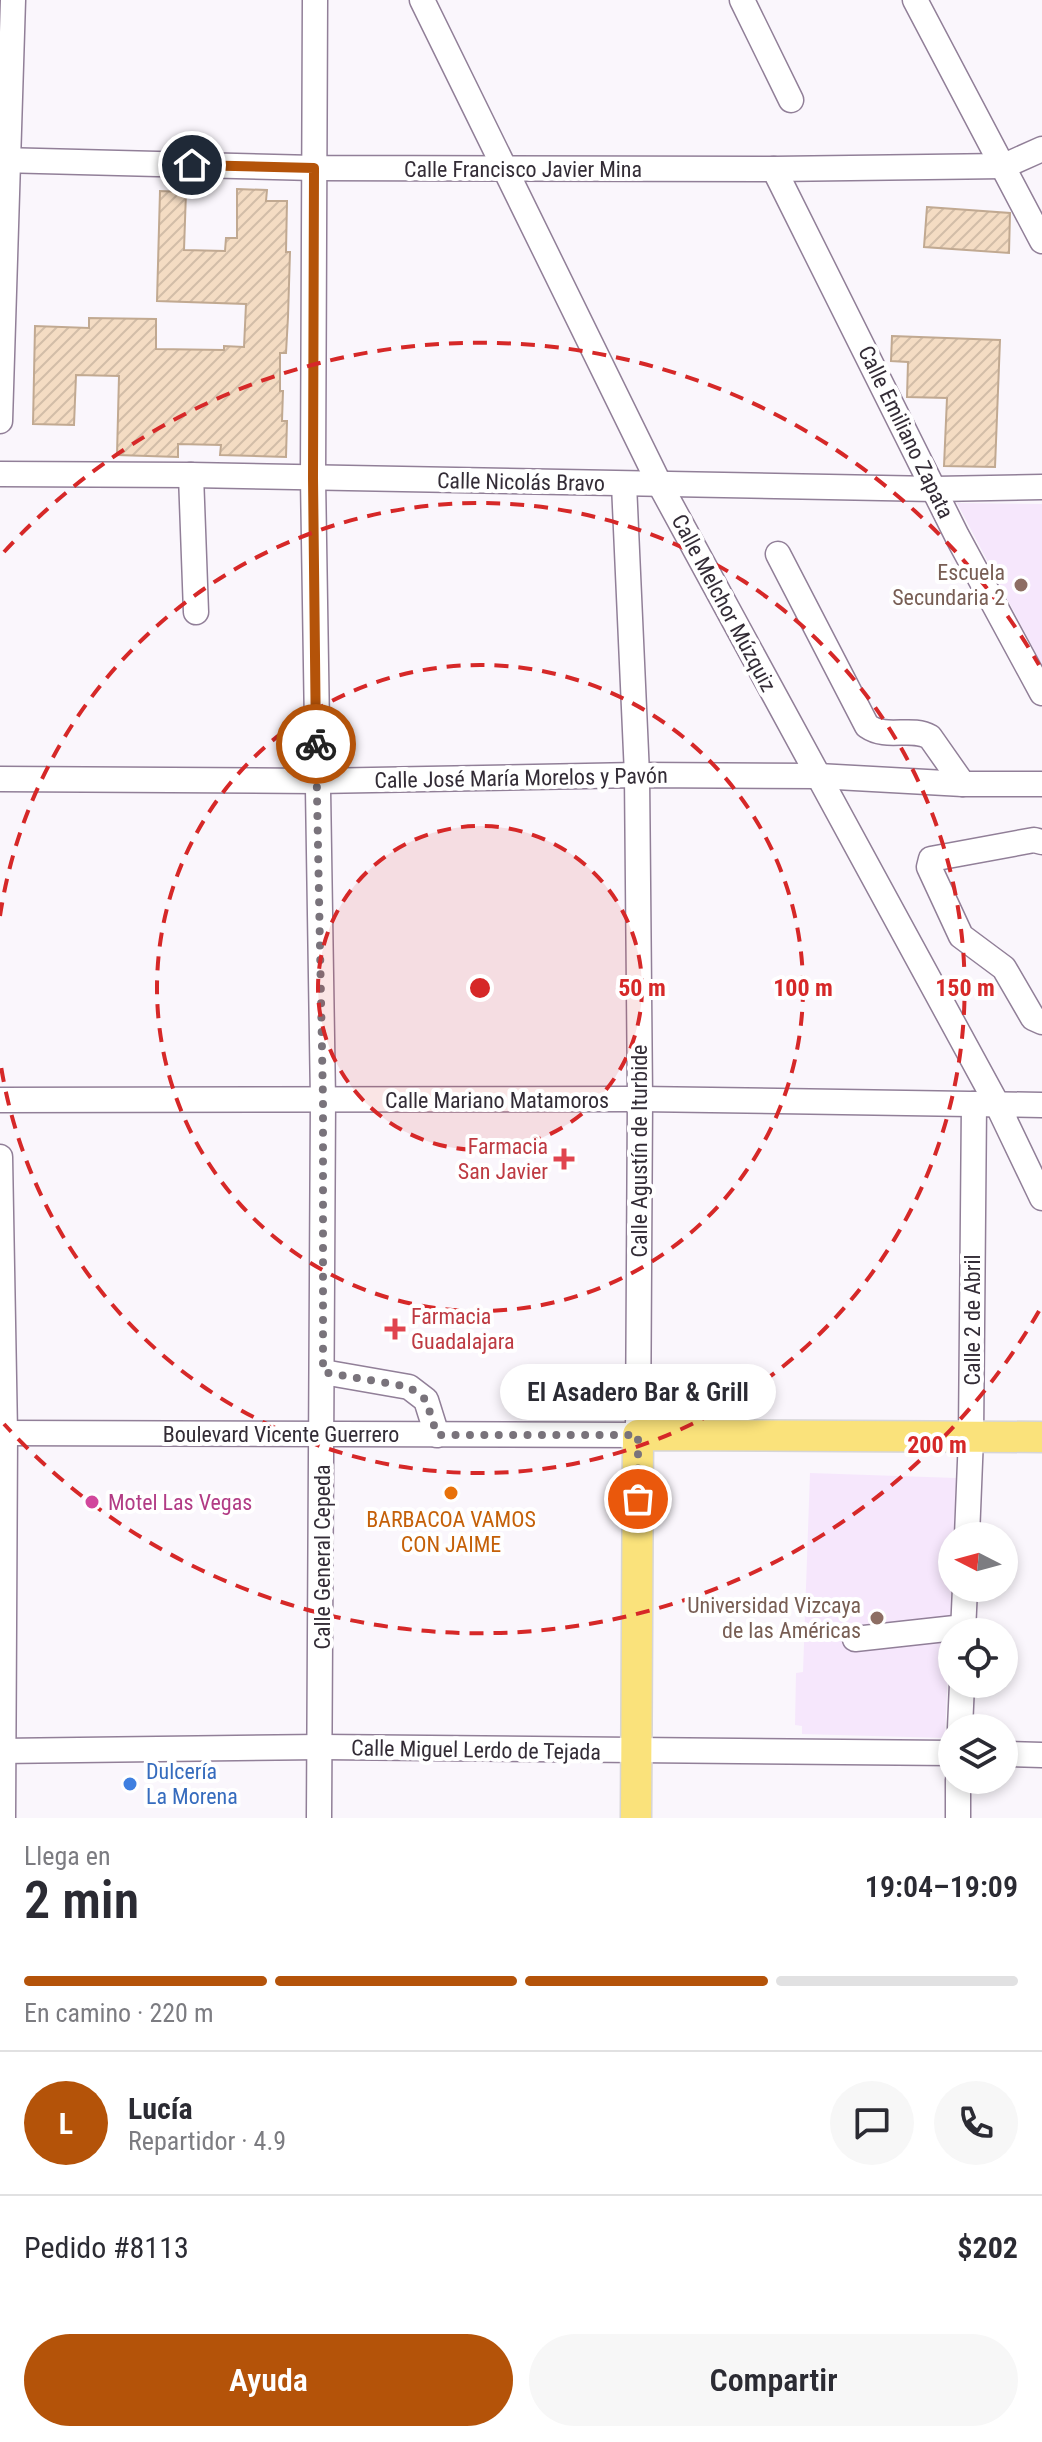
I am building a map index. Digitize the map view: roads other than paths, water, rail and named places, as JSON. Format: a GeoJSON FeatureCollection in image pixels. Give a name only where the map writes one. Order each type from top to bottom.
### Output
{"type":"FeatureCollection","features":[{"type":"Feature","properties":{"kind":"main road","name":"Boulevard Vicente Guerrero"},"geometry":{"type":"LineString","coordinates":[[638,1435],[1042,1437]]}},
{"type":"Feature","properties":{"kind":"main road","name":"Calle Agustín de Iturbide"},"geometry":{"type":"LineString","coordinates":[[636,1818],[638,1435]]}},
{"type":"Feature","properties":{"kind":"street"},"geometry":{"type":"LineString","coordinates":[[0,421],[4,160],[13,0]]}},
{"type":"Feature","properties":{"kind":"street","name":"Calle General Cepeda"},"geometry":{"type":"LineString","coordinates":[[315,0],[313,478],[323,1100],[319,1818]]}},
{"type":"Feature","properties":{"kind":"street","name":"Calle Melchor Múzquiz"},"geometry":{"type":"LineString","coordinates":[[422,0],[659,483],[818,776],[985,1104],[1042,1198]]}},
{"type":"Feature","properties":{"kind":"street"},"geometry":{"type":"LineString","coordinates":[[742,0],[791,100]]}},
{"type":"Feature","properties":{"kind":"street"},"geometry":{"type":"LineString","coordinates":[[915,0],[1042,241]]}},
{"type":"Feature","properties":{"kind":"street","name":"Calle Francisco Javier Mina"},"geometry":{"type":"LineString","coordinates":[[4,160],[314,168],[774,169],[1004,166],[1042,149]]}},
{"type":"Feature","properties":{"kind":"street","name":"Calle Emiliano Zapata"},"geometry":{"type":"LineString","coordinates":[[774,169],[957,536],[1042,693]]}},
{"type":"Feature","properties":{"kind":"street","name":"Calle Nicolás Bravo"},"geometry":{"type":"LineString","coordinates":[[0,474],[935,489],[1042,487]]}},
{"type":"Feature","properties":{"kind":"street"},"geometry":{"type":"LineString","coordinates":[[191,475],[196,612]]}},
{"type":"Feature","properties":{"kind":"street","name":"Calle Agustín de Iturbide"},"geometry":{"type":"LineString","coordinates":[[624,484],[637,775],[640,1099],[638,1435]]}},
{"type":"Feature","properties":{"kind":"street"},"geometry":{"type":"LineString","coordinates":[[778,554],[867,726],[875,732],[923,733],[930,737],[963,784]]}},
{"type":"Feature","properties":{"kind":"street","name":"Calle José María Morelos y Pavón"},"geometry":{"type":"LineString","coordinates":[[0,779],[317,781],[637,775],[818,776],[963,784],[1042,784]]}},
{"type":"Feature","properties":{"kind":"street"},"geometry":{"type":"LineString","coordinates":[[1042,842],[1034,840],[931,859],[929,864],[961,936],[1004,968],[1033,1018],[1042,1022]]}},
{"type":"Feature","properties":{"kind":"street","name":"Calle Mariano Matamoros"},"geometry":{"type":"LineString","coordinates":[[0,1100],[640,1099],[1042,1105]]}},
{"type":"Feature","properties":{"kind":"street","name":"Calle 2 de Abril"},"geometry":{"type":"LineString","coordinates":[[968,1522],[985,1104]]}},
{"type":"Feature","properties":{"kind":"street"},"geometry":{"type":"LineString","coordinates":[[0,1157],[3,1818]]}},
{"type":"Feature","properties":{"kind":"street"},"geometry":{"type":"LineString","coordinates":[[323,1372],[409,1387],[426,1400],[437,1435]]}},
{"type":"Feature","properties":{"kind":"street","name":"Boulevard Vicente Guerrero"},"geometry":{"type":"LineString","coordinates":[[2,1433],[638,1435]]}},
{"type":"Feature","properties":{"kind":"street"},"geometry":{"type":"LineString","coordinates":[[855,1639],[938,1632]]}},
{"type":"Feature","properties":{"kind":"street","name":"Calle Miguel Lerdo de Tejada"},"geometry":{"type":"LineString","coordinates":[[2,1751],[321,1747],[938,1753]]}},
{"type":"Feature","properties":{"kind":"street"},"geometry":{"type":"LineString","coordinates":[[1018,1754],[1042,1755]]}},
{"type":"Feature","properties":{"kind":"street"},"geometry":{"type":"LineString","coordinates":[[958,1794],[958,1818]]}},
{"type":"Feature","properties":{"kind":"place","name":"Escuela Secundaria 2"},"geometry":{"type":"Point","coordinates":[1021,585]}},
{"type":"Feature","properties":{"kind":"place","name":"Farmacia San Javier"},"geometry":{"type":"Point","coordinates":[564,1159]}},
{"type":"Feature","properties":{"kind":"place","name":"Farmacia Guadalajara"},"geometry":{"type":"Point","coordinates":[395,1329]}},
{"type":"Feature","properties":{"kind":"place","name":"BARBACOA VAMOS CON JAIME"},"geometry":{"type":"Point","coordinates":[451,1493]}},
{"type":"Feature","properties":{"kind":"place","name":"El Asadero Bar & Grill"},"geometry":{"type":"Point","coordinates":[638,1499]}},
{"type":"Feature","properties":{"kind":"place","name":"Motel Las Vegas"},"geometry":{"type":"Point","coordinates":[92,1502]}},
{"type":"Feature","properties":{"kind":"place","name":"Universidad Vizcaya de las Américas"},"geometry":{"type":"Point","coordinates":[877,1618]}},
{"type":"Feature","properties":{"kind":"place","name":"Dulcería La Morena"},"geometry":{"type":"Point","coordinates":[130,1784]}}]}
